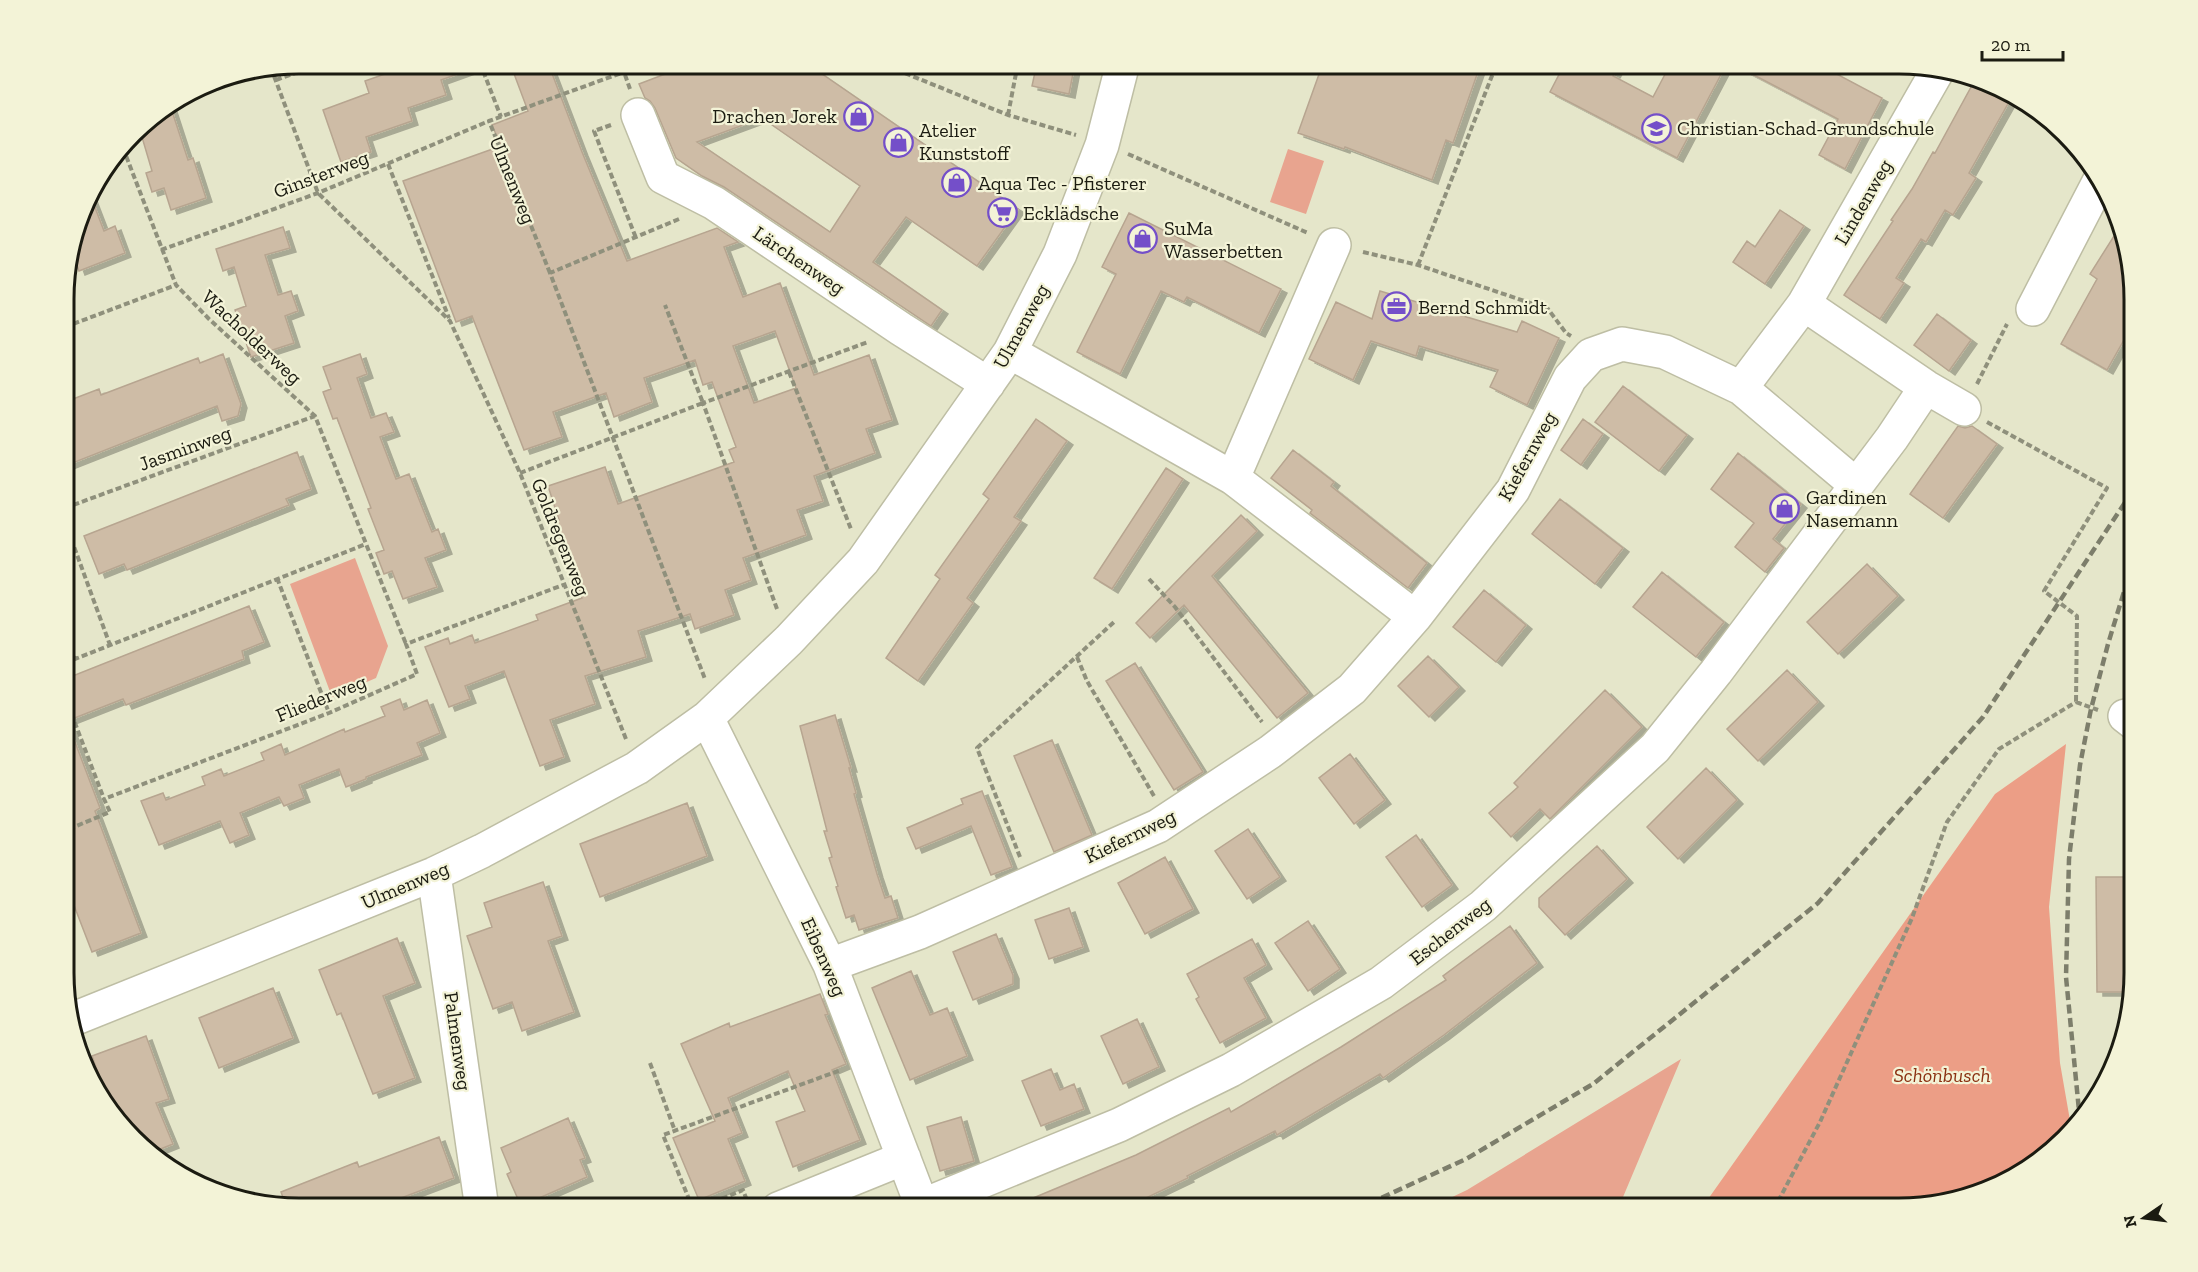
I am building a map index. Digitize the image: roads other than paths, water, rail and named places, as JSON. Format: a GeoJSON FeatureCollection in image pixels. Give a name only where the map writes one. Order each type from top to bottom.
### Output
{"type":"FeatureCollection","features":[{"type":"Feature","properties":{"kind":"street","name":"Ulmenweg"},"geometry":{"type":"LineString","coordinates":[[78,1017],[434,874],[482,851],[637,768],[712,712],[789,640],[863,561],[1010,352],[1060,254],[1102,145],[1120,74]]}},
{"type":"Feature","properties":{"kind":"street","name":"Lindenweg"},"geometry":{"type":"LineString","coordinates":[[1741,388],[1804,304],[1934,76]]}},
{"type":"Feature","properties":{"kind":"street","name":"Lärchenweg"},"geometry":{"type":"LineString","coordinates":[[638,115],[663,177],[714,203],[901,329],[988,384]]}},
{"type":"Feature","properties":{"kind":"street"},"geometry":{"type":"LineString","coordinates":[[2033,309],[2095,189]]}},
{"type":"Feature","properties":{"kind":"street"},"geometry":{"type":"LineString","coordinates":[[1233,478],[1334,245]]}},
{"type":"Feature","properties":{"kind":"street"},"geometry":{"type":"LineString","coordinates":[[1804,304],[1926,387],[1964,410]]}},
{"type":"Feature","properties":{"kind":"street","name":"Kiefernweg"},"geometry":{"type":"LineString","coordinates":[[830,965],[920,932],[1158,826],[1279,745],[1352,689],[1415,617],[1513,489],[1570,378],[1591,355],[1622,344],[1665,352],[1741,388]]}},
{"type":"Feature","properties":{"kind":"street"},"geometry":{"type":"LineString","coordinates":[[1010,352],[1233,478],[1415,617]]}},
{"type":"Feature","properties":{"kind":"street"},"geometry":{"type":"LineString","coordinates":[[1741,388],[1855,484],[1892,438],[1926,387]]}},
{"type":"Feature","properties":{"kind":"street","name":"Eschenweg"},"geometry":{"type":"LineString","coordinates":[[940,1198],[1119,1125],[1231,1070],[1381,983],[1484,906],[1655,748],[1716,672],[1855,484]]}},
{"type":"Feature","properties":{"kind":"street","name":"Eibenweg"},"geometry":{"type":"LineString","coordinates":[[712,712],[830,965],[904,1158],[915,1198]]}},
{"type":"Feature","properties":{"kind":"street","name":"Palmenweg"},"geometry":{"type":"LineString","coordinates":[[434,874],[480,1198]]}},
{"type":"Feature","properties":{"kind":"street"},"geometry":{"type":"LineString","coordinates":[[805,1198],[904,1158]]}},
{"type":"Feature","properties":{"kind":"railway"},"geometry":{"type":"LineString","coordinates":[[1381,1198],[1466,1159],[1593,1084],[1818,903],[1983,717],[2124,504]]}},
{"type":"Feature","properties":{"kind":"railway"},"geometry":{"type":"LineString","coordinates":[[2079,1109],[2066,977],[2069,859],[2080,765],[2091,709],[2124,592]]}},
{"type":"Feature","properties":{"kind":"place","name":"Drachen Jorek"},"geometry":{"type":"Point","coordinates":[858,116]}},
{"type":"Feature","properties":{"kind":"place","name":"Christian-Schad-Grundschule"},"geometry":{"type":"Point","coordinates":[1656,128]}},
{"type":"Feature","properties":{"kind":"place","name":"Atelier Kunststoff"},"geometry":{"type":"Point","coordinates":[898,142]}},
{"type":"Feature","properties":{"kind":"place","name":"Aqua Tec - Pfisterer"},"geometry":{"type":"Point","coordinates":[957,183]}},
{"type":"Feature","properties":{"kind":"place","name":"Ecklädsche"},"geometry":{"type":"Point","coordinates":[1002,213]}},
{"type":"Feature","properties":{"kind":"place","name":"SuMa Wasserbetten"},"geometry":{"type":"Point","coordinates":[1143,239]}},
{"type":"Feature","properties":{"kind":"place","name":"Bernd Schmidt"},"geometry":{"type":"Point","coordinates":[1397,307]}},
{"type":"Feature","properties":{"kind":"place","name":"Gardinen Nasemann"},"geometry":{"type":"Point","coordinates":[1785,509]}},
{"type":"Feature","properties":{"kind":"park label","name":"Schönbusch"},"geometry":{"type":"Point","coordinates":[1942,1075]}}]}
